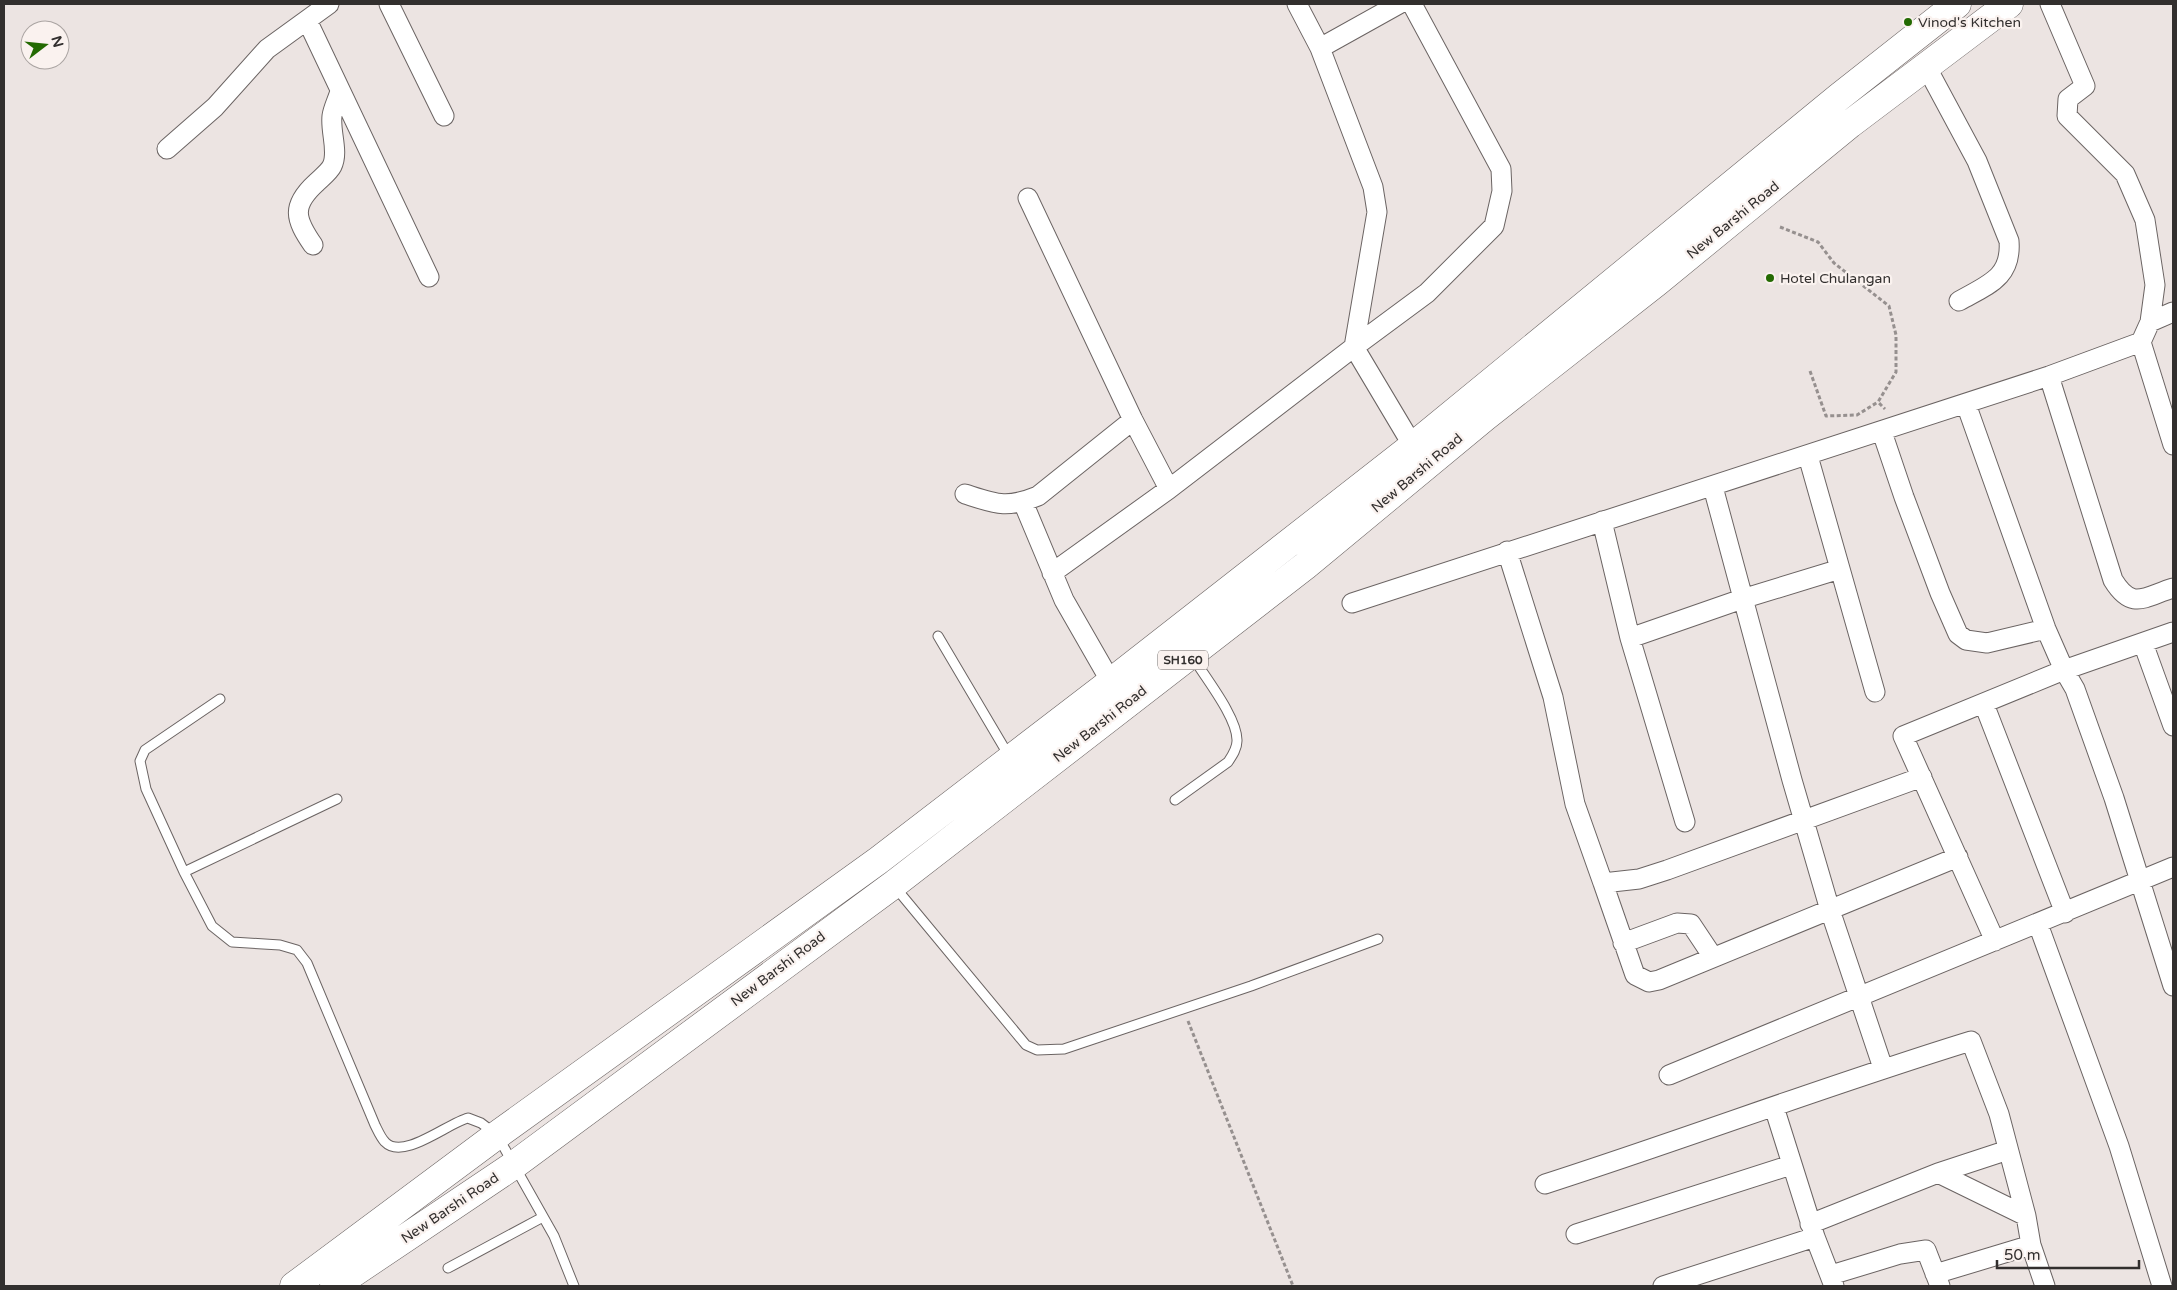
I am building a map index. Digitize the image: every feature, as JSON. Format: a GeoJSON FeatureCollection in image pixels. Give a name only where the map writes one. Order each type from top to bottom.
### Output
{"type":"FeatureCollection","features":[{"type":"Feature","properties":{"kind":"main road","name":"New Barshi Road"},"geometry":{"type":"LineString","coordinates":[[294,1286],[498,1135],[879,860],[1111,682],[1413,446],[1839,97],[1957,4]]}},
{"type":"Feature","properties":{"kind":"main road","name":"New Barshi Road"},"geometry":{"type":"LineString","coordinates":[[334,1286],[514,1165],[893,885],[1305,566],[1485,417],[1657,282],[1850,124],[1927,68],[2009,4]]}},
{"type":"Feature","properties":{"kind":"street"},"geometry":{"type":"LineString","coordinates":[[167,149],[215,107],[267,49],[329,4]]}},
{"type":"Feature","properties":{"kind":"street"},"geometry":{"type":"LineString","coordinates":[[389,4],[444,116]]}},
{"type":"Feature","properties":{"kind":"street"},"geometry":{"type":"LineString","coordinates":[[1297,4],[1320,48],[1374,187],[1377,212],[1354,346],[1413,446]]}},
{"type":"Feature","properties":{"kind":"street"},"geometry":{"type":"LineString","coordinates":[[1320,48],[1398,4]]}},
{"type":"Feature","properties":{"kind":"street"},"geometry":{"type":"LineString","coordinates":[[1052,573],[1169,489],[1354,346],[1427,293],[1494,226],[1502,191],[1501,169],[1412,4]]}},
{"type":"Feature","properties":{"kind":"street"},"geometry":{"type":"LineString","coordinates":[[2050,4],[2085,86],[2068,99],[2067,116],[2124,174],[2145,220],[2155,285],[2150,322],[2141,342],[2173,445]]}},
{"type":"Feature","properties":{"kind":"street"},"geometry":{"type":"LineString","coordinates":[[307,20],[429,277]]}},
{"type":"Feature","properties":{"kind":"street"},"geometry":{"type":"LineString","coordinates":[[1927,68],[1977,161],[2009,241],[2010,253],[2005,269],[1994,281],[1959,301]]}},
{"type":"Feature","properties":{"kind":"street"},"geometry":{"type":"LineString","coordinates":[[314,245],[301,228],[297,217],[298,206],[304,194],[332,166],[334,156],[332,116],[340,91]]}},
{"type":"Feature","properties":{"kind":"street"},"geometry":{"type":"LineString","coordinates":[[1028,198],[1133,420],[1169,489]]}},
{"type":"Feature","properties":{"kind":"street"},"geometry":{"type":"LineString","coordinates":[[2150,322],[2173,312]]}},
{"type":"Feature","properties":{"kind":"street"},"geometry":{"type":"LineString","coordinates":[[1352,603],[1882,432],[2049,376],[2141,342]]}},
{"type":"Feature","properties":{"kind":"street"},"geometry":{"type":"LineString","coordinates":[[2049,376],[2113,580],[2120,592],[2128,599],[2138,599],[2173,588]]}},
{"type":"Feature","properties":{"kind":"street"},"geometry":{"type":"LineString","coordinates":[[1966,404],[2046,629],[2064,670],[2075,689],[2114,798],[2138,880],[2173,986]]}},
{"type":"Feature","properties":{"kind":"street"},"geometry":{"type":"LineString","coordinates":[[965,494],[1001,505],[1023,502],[1038,496],[1133,420]]}},
{"type":"Feature","properties":{"kind":"street"},"geometry":{"type":"LineString","coordinates":[[1882,432],[1910,514],[1958,634],[1966,640],[1987,642],[2046,629]]}},
{"type":"Feature","properties":{"kind":"street"},"geometry":{"type":"LineString","coordinates":[[1808,456],[1875,692]]}},
{"type":"Feature","properties":{"kind":"street"},"geometry":{"type":"LineString","coordinates":[[1713,487],[1742,599],[1830,910],[1861,997],[1883,1068]]}},
{"type":"Feature","properties":{"kind":"street"},"geometry":{"type":"LineString","coordinates":[[1023,502],[1064,600],[1111,682]]}},
{"type":"Feature","properties":{"kind":"street"},"geometry":{"type":"LineString","coordinates":[[1602,521],[1630,638],[1685,822]]}},
{"type":"Feature","properties":{"kind":"street"},"geometry":{"type":"LineString","coordinates":[[1507,552],[1553,696],[1575,804],[1604,883],[1622,943],[1635,975],[1649,982],[1659,980],[1958,857]]}},
{"type":"Feature","properties":{"kind":"street"},"geometry":{"type":"LineString","coordinates":[[1630,638],[1742,599],[1840,569]]}},
{"type":"Feature","properties":{"kind":"street"},"geometry":{"type":"LineString","coordinates":[[1995,941],[1903,736],[2064,670],[2173,632]]}},
{"type":"Feature","properties":{"kind":"street"},"geometry":{"type":"LineString","coordinates":[[2143,643],[2173,726]]}},
{"type":"Feature","properties":{"kind":"street"},"geometry":{"type":"LineString","coordinates":[[1984,704],[2065,913]]}},
{"type":"Feature","properties":{"kind":"street"},"geometry":{"type":"LineString","coordinates":[[1604,883],[1639,879],[1922,777]]}},
{"type":"Feature","properties":{"kind":"street"},"geometry":{"type":"LineString","coordinates":[[1668,1075],[2173,867]]}},
{"type":"Feature","properties":{"kind":"street"},"geometry":{"type":"LineString","coordinates":[[1622,943],[1677,923],[1691,924],[1713,957]]}},
{"type":"Feature","properties":{"kind":"street"},"geometry":{"type":"LineString","coordinates":[[2038,924],[2119,1146],[2162,1286]]}},
{"type":"Feature","properties":{"kind":"street"},"geometry":{"type":"LineString","coordinates":[[1545,1184],[1774,1107],[1883,1068],[1971,1041],[1998,1114],[2026,1216],[2031,1245],[2045,1286]]}},
{"type":"Feature","properties":{"kind":"street"},"geometry":{"type":"LineString","coordinates":[[1774,1107],[1813,1230],[1833,1281],[1900,1254],[1926,1250],[1938,1280],[2031,1245]]}},
{"type":"Feature","properties":{"kind":"street"},"geometry":{"type":"LineString","coordinates":[[1663,1286],[1813,1230],[1938,1173],[2008,1150]]}},
{"type":"Feature","properties":{"kind":"street"},"geometry":{"type":"LineString","coordinates":[[1576,1234],[1791,1165]]}},
{"type":"Feature","properties":{"kind":"street"},"geometry":{"type":"LineString","coordinates":[[1938,1173],[2026,1216]]}},
{"type":"Feature","properties":{"kind":"lane"},"geometry":{"type":"LineString","coordinates":[[938,636],[1011,758]]}},
{"type":"Feature","properties":{"kind":"lane"},"geometry":{"type":"LineString","coordinates":[[1175,800],[1228,762],[1234,753],[1237,740],[1230,716],[1190,654]]}},
{"type":"Feature","properties":{"kind":"lane"},"geometry":{"type":"LineString","coordinates":[[220,699],[145,750],[140,761],[146,789],[184,872],[212,926],[232,942],[280,945],[297,950],[307,963],[375,1125],[385,1142],[394,1148],[405,1148],[468,1118],[481,1123],[498,1135],[543,1217],[574,1286]]}},
{"type":"Feature","properties":{"kind":"lane"},"geometry":{"type":"LineString","coordinates":[[184,872],[338,799]]}},
{"type":"Feature","properties":{"kind":"lane"},"geometry":{"type":"LineString","coordinates":[[893,885],[1026,1045],[1048,1052],[1064,1049],[1183,1009],[1378,939]]}},
{"type":"Feature","properties":{"kind":"lane"},"geometry":{"type":"LineString","coordinates":[[448,1268],[543,1217]]}},
{"type":"Feature","properties":{"kind":"path"},"geometry":{"type":"LineString","coordinates":[[1780,228],[1818,242],[1834,263],[1890,306],[1896,335],[1896,372],[1878,402],[1857,414],[1826,416],[1810,371]]}},
{"type":"Feature","properties":{"kind":"path"},"geometry":{"type":"LineString","coordinates":[[1878,402],[1900,425]]}},
{"type":"Feature","properties":{"kind":"path"},"geometry":{"type":"LineString","coordinates":[[1183,1009],[1293,1286]]}},
{"type":"Feature","properties":{"kind":"place","name":"Vinod's Kitchen"},"geometry":{"type":"Point","coordinates":[1908,22]}},
{"type":"Feature","properties":{"kind":"place","name":"Hotel Chulangan"},"geometry":{"type":"Point","coordinates":[1770,278]}}]}
